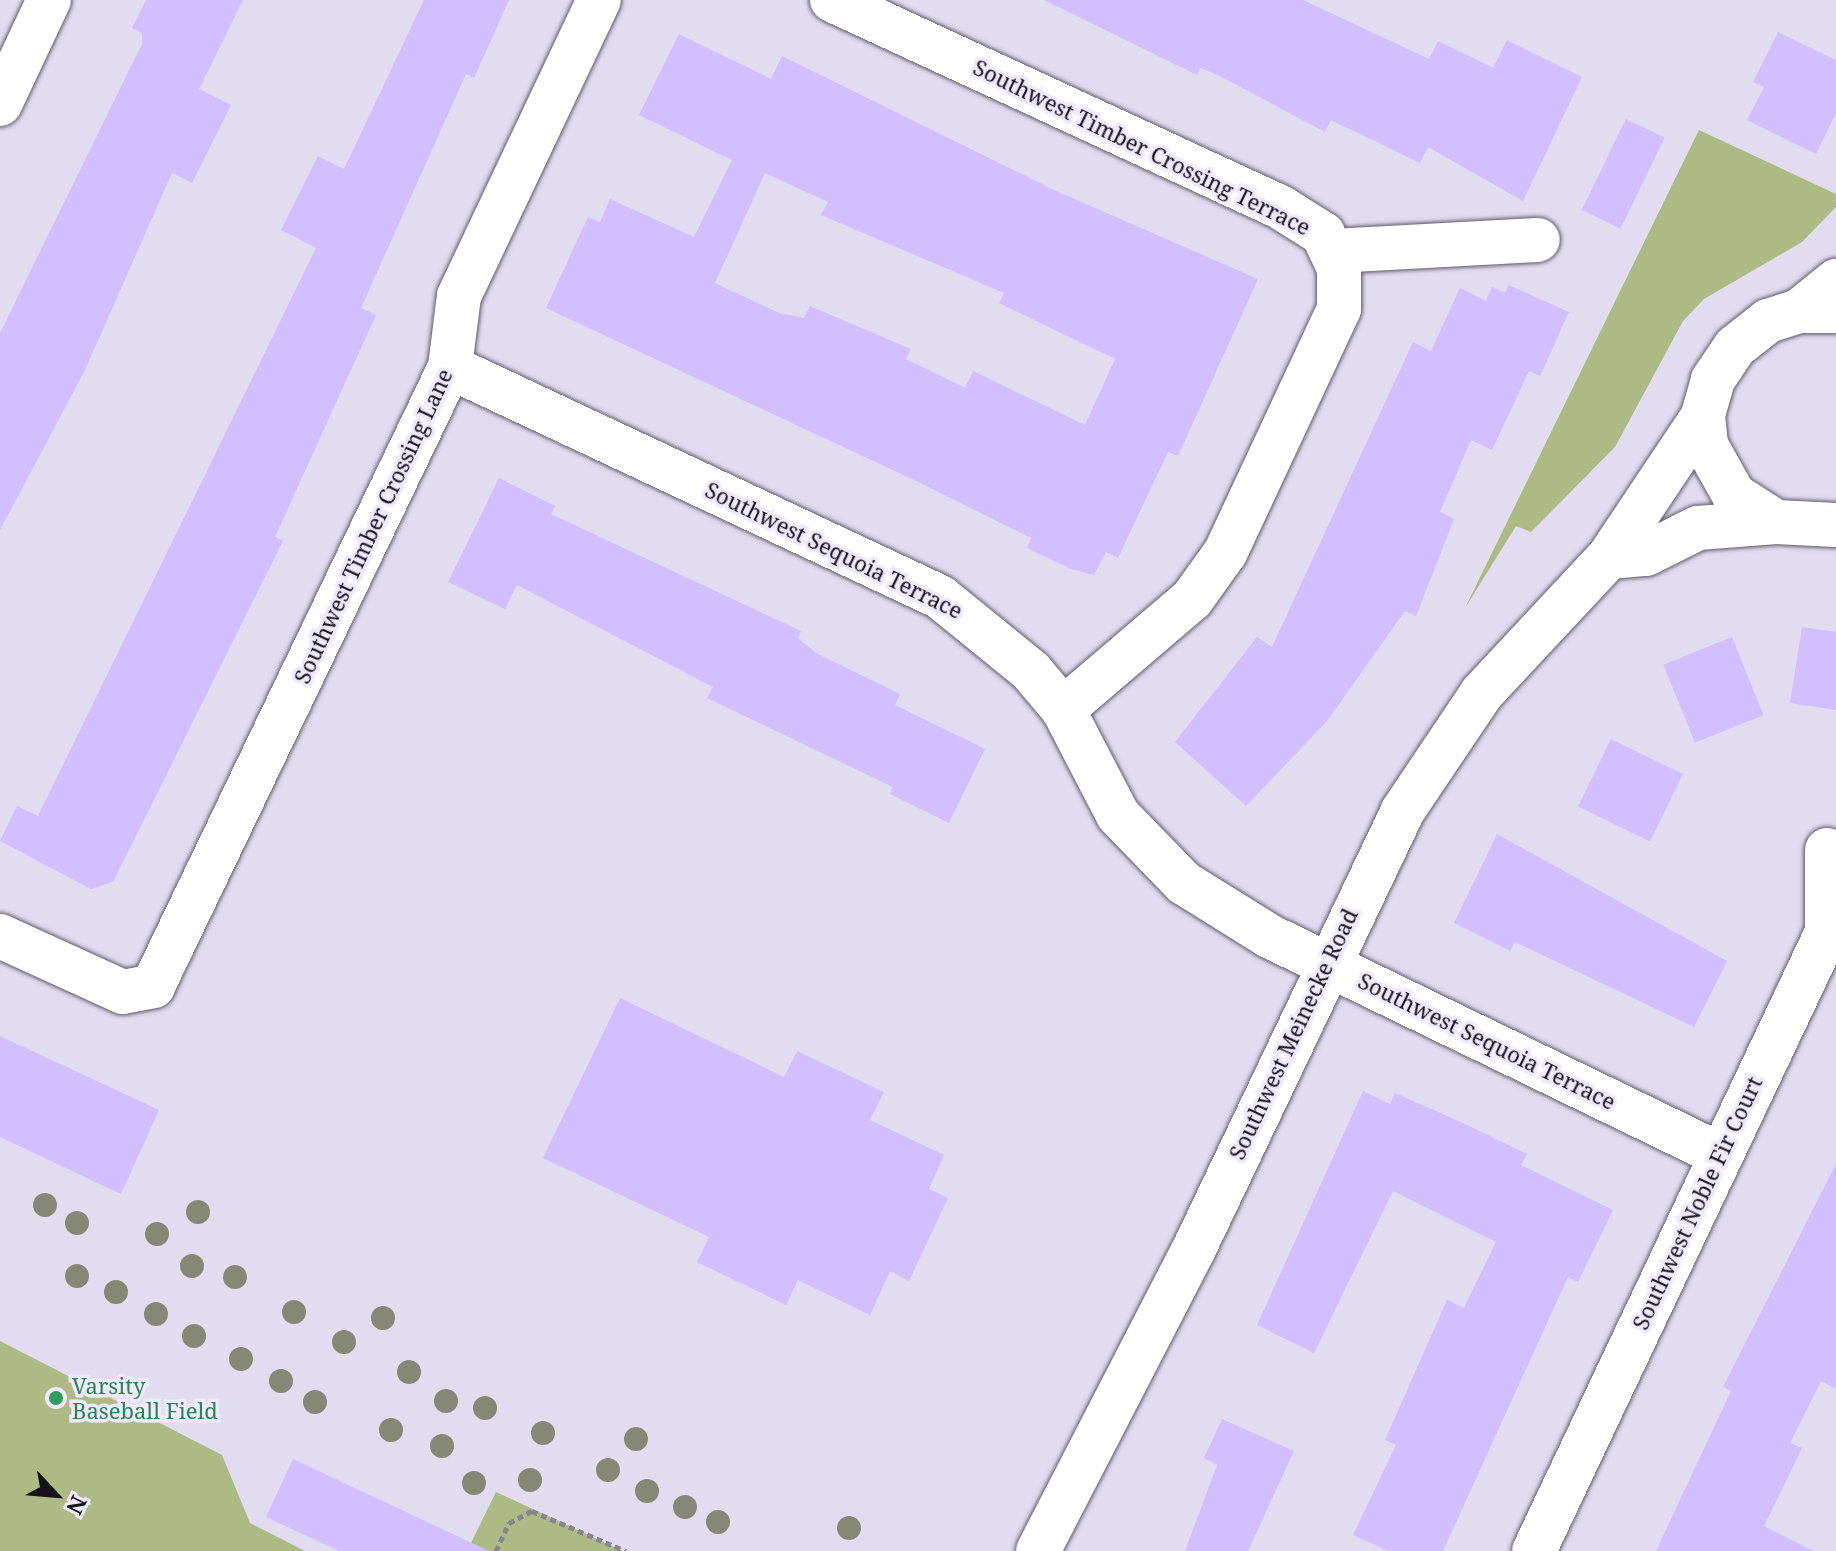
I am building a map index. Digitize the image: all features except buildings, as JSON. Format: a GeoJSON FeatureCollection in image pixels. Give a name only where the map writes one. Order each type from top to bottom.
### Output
{"type":"FeatureCollection","features":[{"type":"Feature","properties":{"kind":"street"},"geometry":{"type":"LineString","coordinates":[[0,104],[49,0]]}},
{"type":"Feature","properties":{"kind":"street","name":"Southwest Timber Crossing Lane"},"geometry":{"type":"LineString","coordinates":[[0,936],[138,994],[163,969],[450,367],[459,296],[599,0]]}},
{"type":"Feature","properties":{"kind":"street","name":"Southwest Timber Crossing Terrace"},"geometry":{"type":"LineString","coordinates":[[832,0],[1280,207],[1323,234],[1332,251],[1339,309],[1225,553],[1192,599],[1063,709]]}},
{"type":"Feature","properties":{"kind":"street"},"geometry":{"type":"LineString","coordinates":[[1332,251],[1538,240]]}},
{"type":"Feature","properties":{"kind":"street"},"geometry":{"type":"LineString","coordinates":[[1776,522],[1722,480],[1706,445],[1703,416],[1713,380],[1735,347],[1768,321],[1818,311],[1836,281]]}},
{"type":"Feature","properties":{"kind":"street","name":"Southwest Sequoia Terrace"},"geometry":{"type":"LineString","coordinates":[[450,367],[940,597],[1000,641],[1063,709],[1118,815],[1153,856],[1233,915],[1719,1154]]}},
{"type":"Feature","properties":{"kind":"street","name":"Southwest Meinecke Road"},"geometry":{"type":"LineString","coordinates":[[1038,1551],[1193,1251],[1326,962],[1440,753],[1532,633],[1609,557],[1703,416]]}},
{"type":"Feature","properties":{"kind":"street"},"geometry":{"type":"LineString","coordinates":[[1609,557],[1646,554],[1698,528],[1776,522],[1836,525]]}},
{"type":"Feature","properties":{"kind":"street","name":"Southwest Noble Fir Court"},"geometry":{"type":"LineString","coordinates":[[1534,1551],[1719,1154],[1827,932],[1827,850]]}},
{"type":"Feature","properties":{"kind":"path"},"geometry":{"type":"LineString","coordinates":[[496,1551],[509,1523],[532,1511],[626,1551]]}},
{"type":"Feature","properties":{"kind":"green space"},"geometry":{"type":"Polygon","coordinates":[[[1699,130],[1836,194],[1836,207],[1802,242],[1704,299],[1683,321],[1615,447],[1531,532],[1516,526],[1465,608],[1699,130]]]}},
{"type":"Feature","properties":{"kind":"green space","name":"Varsity Baseball Field"},"geometry":{"type":"Polygon","coordinates":[[[0,1341],[222,1455],[250,1523],[305,1551],[0,1551],[0,1341]]]}},
{"type":"Feature","properties":{"kind":"green space"},"geometry":{"type":"Polygon","coordinates":[[[496,1492],[623,1551],[467,1551],[496,1492]]]}},
{"type":"Feature","properties":{"kind":"place","name":"Varsity Baseball Field"},"geometry":{"type":"Point","coordinates":[56,1398]}}]}
